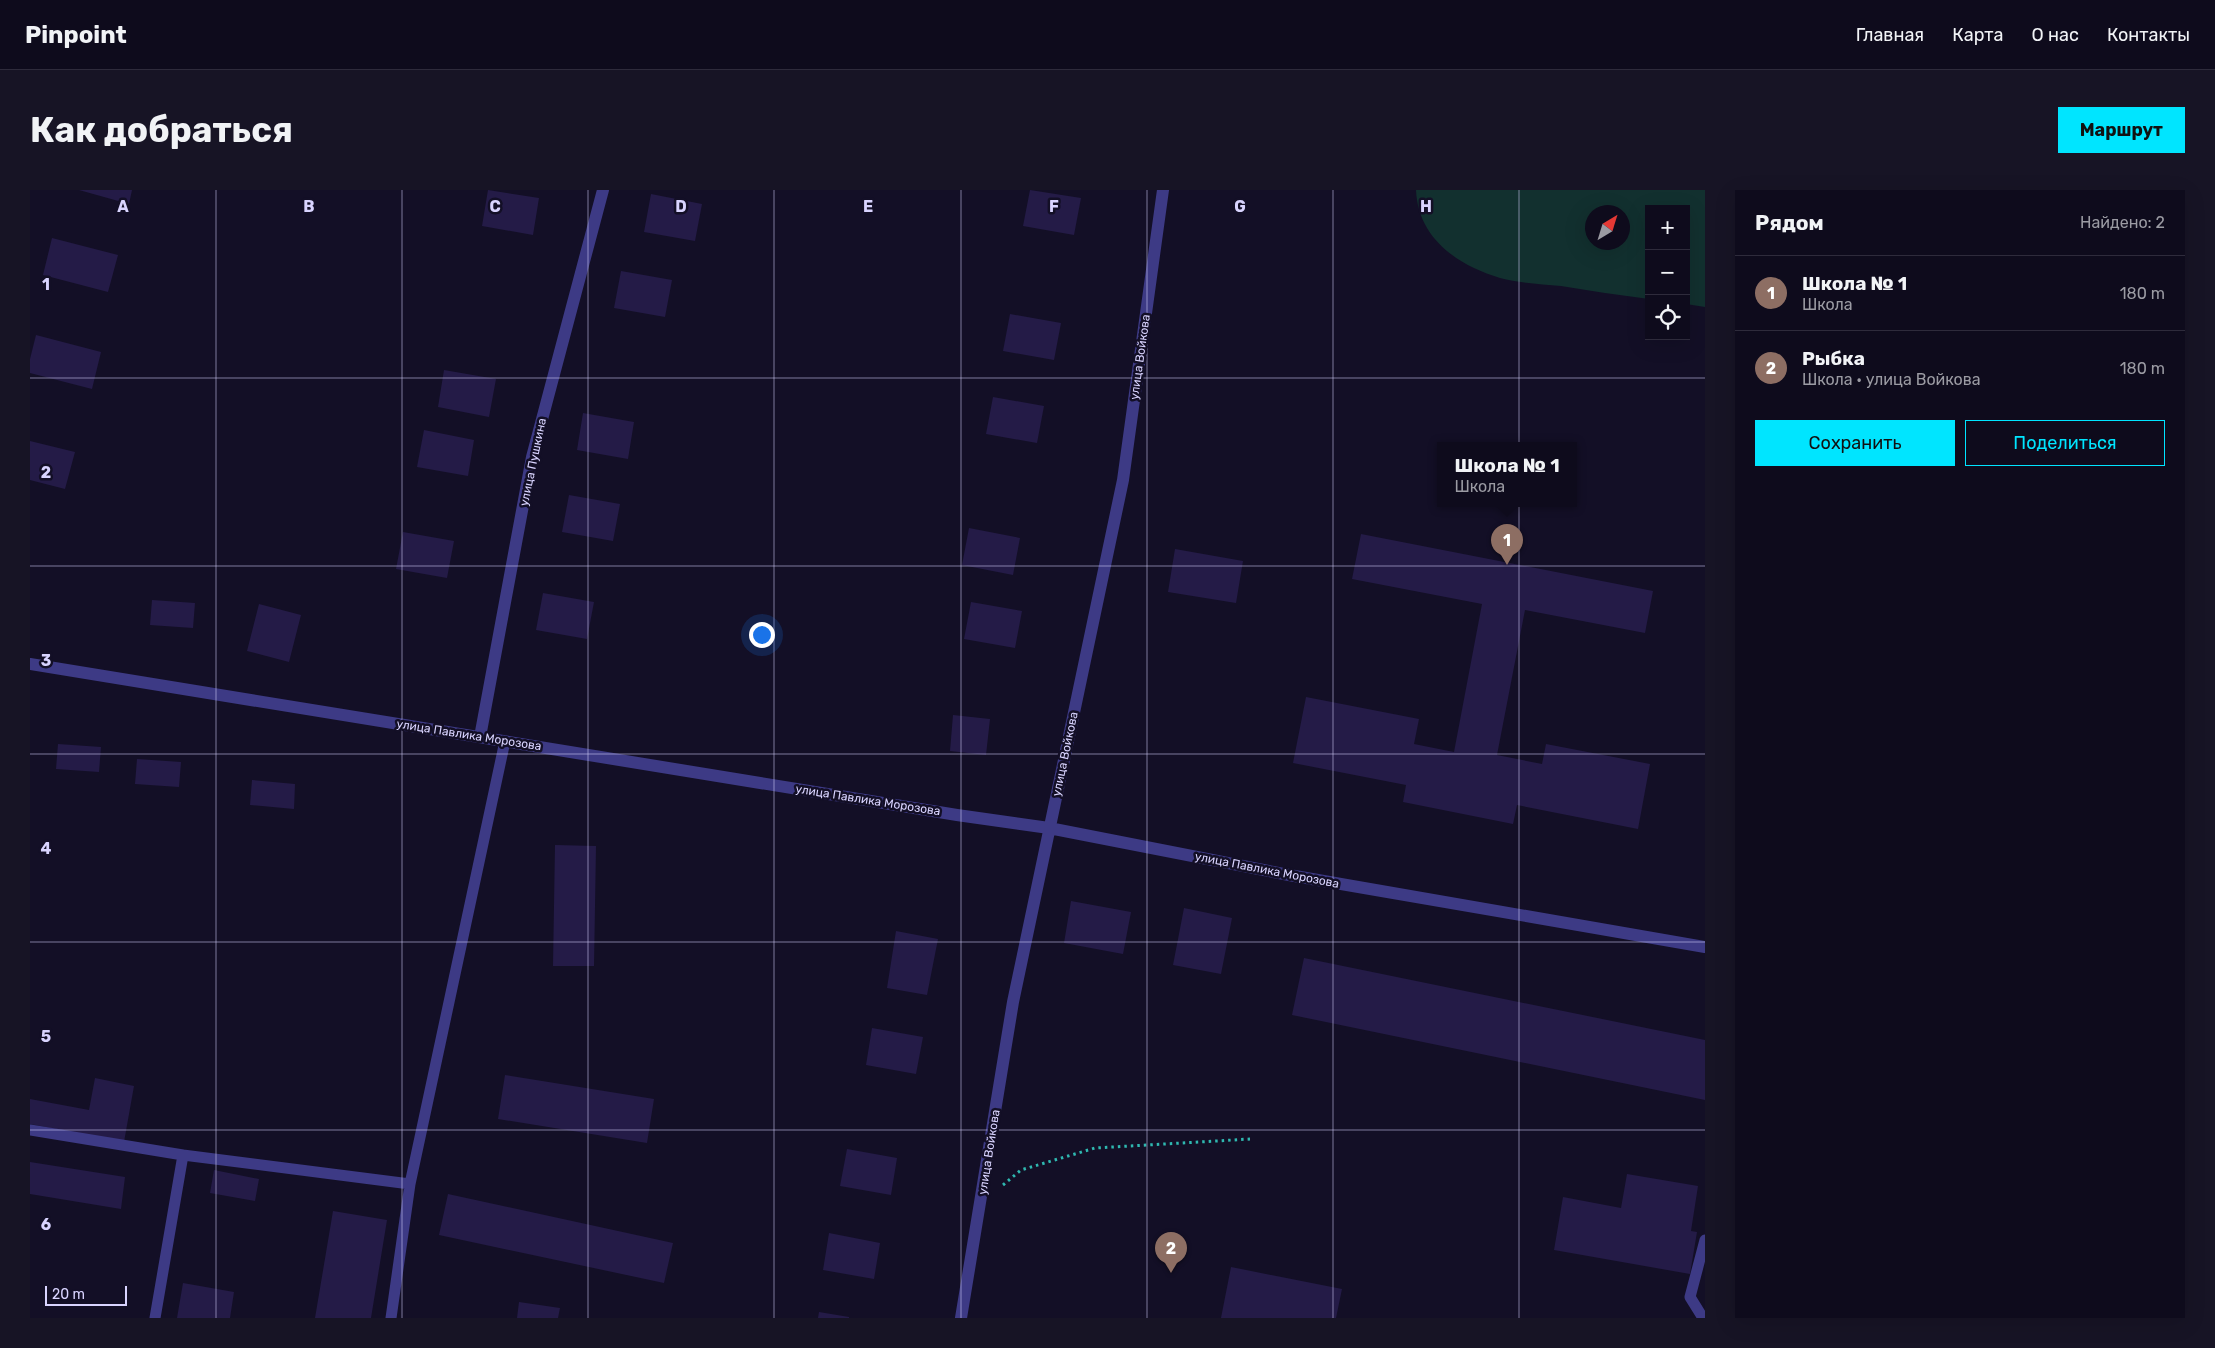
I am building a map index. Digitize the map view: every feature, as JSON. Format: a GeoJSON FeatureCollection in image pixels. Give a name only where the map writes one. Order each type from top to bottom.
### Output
{"type":"FeatureCollection","features":[{"type":"Feature","properties":{"kind":"street","name":"улица Пушкина"},"geometry":{"type":"LineString","coordinates":[[480,737],[532,457],[603,190]]}},
{"type":"Feature","properties":{"kind":"street","name":"улица Войкова"},"geometry":{"type":"LineString","coordinates":[[961,1318],[1013,1002],[1124,480],[1163,190]]}},
{"type":"Feature","properties":{"kind":"street","name":"улица Павлика Морозова"},"geometry":{"type":"LineString","coordinates":[[30,664],[957,815],[1049,828],[1289,875],[1705,947]]}},
{"type":"Feature","properties":{"kind":"lane"},"geometry":{"type":"LineString","coordinates":[[391,1318],[410,1184],[505,741]]}},
{"type":"Feature","properties":{"kind":"lane"},"geometry":{"type":"LineString","coordinates":[[30,1130],[183,1155],[410,1184]]}},
{"type":"Feature","properties":{"kind":"lane"},"geometry":{"type":"LineString","coordinates":[[155,1318],[183,1155]]}},
{"type":"Feature","properties":{"kind":"lane"},"geometry":{"type":"LineString","coordinates":[[1703,1318],[1690,1297],[1705,1240]]}},
{"type":"Feature","properties":{"kind":"path"},"geometry":{"type":"LineString","coordinates":[[980,1204],[1021,1170],[1095,1148],[1250,1139]]}},
{"type":"Feature","properties":{"kind":"green space"},"geometry":{"type":"Polygon","coordinates":[[[1416,190],[1705,190],[1705,307],[1690,305],[1690,205],[1645,205],[1645,298],[1500,278],[1469,266],[1455,257],[1432,236],[1418,207],[1416,190]]]}},
{"type":"Feature","properties":{"kind":"building"},"geometry":{"type":"Polygon","coordinates":[[[79,190],[132,190],[129,204],[79,190]]]}},
{"type":"Feature","properties":{"kind":"building"},"geometry":{"type":"Polygon","coordinates":[[[488,190],[539,198],[533,235],[482,226],[488,190]]]}},
{"type":"Feature","properties":{"kind":"building"},"geometry":{"type":"Polygon","coordinates":[[[1030,190],[1081,198],[1074,235],[1023,226],[1030,190]]]}},
{"type":"Feature","properties":{"kind":"building"},"geometry":{"type":"Polygon","coordinates":[[[651,194],[702,204],[695,241],[644,232],[651,194]]]}},
{"type":"Feature","properties":{"kind":"building"},"geometry":{"type":"Polygon","coordinates":[[[52,238],[118,255],[108,292],[43,275],[52,238]]]}},
{"type":"Feature","properties":{"kind":"building"},"geometry":{"type":"Polygon","coordinates":[[[621,271],[672,280],[665,317],[614,308],[621,271]]]}},
{"type":"Feature","properties":{"kind":"building"},"geometry":{"type":"Polygon","coordinates":[[[1010,314],[1061,323],[1054,360],[1003,351],[1010,314]]]}},
{"type":"Feature","properties":{"kind":"building"},"geometry":{"type":"Polygon","coordinates":[[[36,335],[101,352],[92,389],[30,373],[30,359],[36,335]]]}},
{"type":"Feature","properties":{"kind":"building"},"geometry":{"type":"Polygon","coordinates":[[[444,370],[496,379],[489,417],[438,407],[444,370]]]}},
{"type":"Feature","properties":{"kind":"building"},"geometry":{"type":"Polygon","coordinates":[[[993,397],[1044,406],[1037,443],[986,434],[993,397]]]}},
{"type":"Feature","properties":{"kind":"building"},"geometry":{"type":"Polygon","coordinates":[[[583,413],[634,422],[628,459],[577,450],[583,413]]]}},
{"type":"Feature","properties":{"kind":"building"},"geometry":{"type":"Polygon","coordinates":[[[424,430],[474,440],[468,476],[417,467],[424,430]]]}},
{"type":"Feature","properties":{"kind":"building"},"geometry":{"type":"Polygon","coordinates":[[[30,441],[75,452],[65,489],[30,480],[30,441]]]}},
{"type":"Feature","properties":{"kind":"building"},"geometry":{"type":"Polygon","coordinates":[[[569,495],[620,504],[613,541],[562,532],[569,495]]]}},
{"type":"Feature","properties":{"kind":"building"},"geometry":{"type":"Polygon","coordinates":[[[969,528],[1020,538],[1013,575],[962,565],[969,528]]]}},
{"type":"Feature","properties":{"kind":"building"},"geometry":{"type":"Polygon","coordinates":[[[403,532],[454,541],[447,578],[396,569],[403,532]]]}},
{"type":"Feature","properties":{"kind":"building"},"geometry":{"type":"Polygon","coordinates":[[[1361,534],[1653,591],[1645,633],[1525,610],[1497,755],[1542,764],[1546,744],[1650,764],[1638,829],[1517,805],[1513,824],[1403,802],[1406,785],[1293,763],[1306,697],[1419,719],[1414,744],[1454,752],[1482,604],[1352,579],[1361,534]]]}},
{"type":"Feature","properties":{"kind":"building"},"geometry":{"type":"Polygon","coordinates":[[[1175,549],[1243,561],[1236,603],[1168,592],[1175,549]]]}},
{"type":"Feature","properties":{"kind":"building"},"geometry":{"type":"Polygon","coordinates":[[[543,593],[594,602],[587,639],[536,630],[543,593]]]}},
{"type":"Feature","properties":{"kind":"building"},"geometry":{"type":"Polygon","coordinates":[[[152,600],[195,603],[193,628],[150,625],[152,600]]]}},
{"type":"Feature","properties":{"kind":"building"},"geometry":{"type":"Polygon","coordinates":[[[971,602],[1022,611],[1015,648],[964,639],[971,602]]]}},
{"type":"Feature","properties":{"kind":"building"},"geometry":{"type":"Polygon","coordinates":[[[259,604],[301,615],[289,662],[247,651],[259,604]]]}},
{"type":"Feature","properties":{"kind":"building"},"geometry":{"type":"Polygon","coordinates":[[[953,715],[990,719],[986,755],[950,751],[953,715]]]}},
{"type":"Feature","properties":{"kind":"building"},"geometry":{"type":"Polygon","coordinates":[[[58,744],[101,747],[99,772],[56,769],[58,744]]]}},
{"type":"Feature","properties":{"kind":"building"},"geometry":{"type":"Polygon","coordinates":[[[137,759],[181,762],[179,787],[135,784],[137,759]]]}},
{"type":"Feature","properties":{"kind":"building"},"geometry":{"type":"Polygon","coordinates":[[[252,780],[295,784],[294,809],[250,805],[252,780]]]}},
{"type":"Feature","properties":{"kind":"building"},"geometry":{"type":"Polygon","coordinates":[[[555,845],[596,846],[594,966],[553,966],[555,845]]]}},
{"type":"Feature","properties":{"kind":"building"},"geometry":{"type":"Polygon","coordinates":[[[1071,901],[1131,912],[1123,954],[1064,943],[1071,901]]]}},
{"type":"Feature","properties":{"kind":"building"},"geometry":{"type":"Polygon","coordinates":[[[1184,908],[1232,918],[1221,974],[1173,965],[1184,908]]]}},
{"type":"Feature","properties":{"kind":"building"},"geometry":{"type":"Polygon","coordinates":[[[896,931],[938,939],[927,995],[887,988],[896,931]]]}},
{"type":"Feature","properties":{"kind":"building"},"geometry":{"type":"Polygon","coordinates":[[[1304,958],[1705,1040],[1705,1100],[1292,1015],[1304,958]]]}},
{"type":"Feature","properties":{"kind":"building"},"geometry":{"type":"Polygon","coordinates":[[[872,1028],[923,1037],[916,1074],[866,1065],[872,1028]]]}},
{"type":"Feature","properties":{"kind":"building"},"geometry":{"type":"Polygon","coordinates":[[[505,1075],[654,1099],[647,1143],[498,1119],[505,1075]]]}},
{"type":"Feature","properties":{"kind":"building"},"geometry":{"type":"Polygon","coordinates":[[[95,1078],[134,1086],[124,1142],[30,1124],[30,1099],[89,1110],[95,1078]]]}},
{"type":"Feature","properties":{"kind":"building"},"geometry":{"type":"Polygon","coordinates":[[[847,1149],[897,1158],[891,1195],[840,1186],[847,1149]]]}},
{"type":"Feature","properties":{"kind":"building"},"geometry":{"type":"Polygon","coordinates":[[[30,1162],[125,1177],[121,1209],[30,1194],[30,1162]]]}},
{"type":"Feature","properties":{"kind":"building"},"geometry":{"type":"Polygon","coordinates":[[[214,1170],[259,1179],[255,1201],[210,1193],[214,1170]]]}},
{"type":"Feature","properties":{"kind":"building"},"geometry":{"type":"Polygon","coordinates":[[[1627,1174],[1698,1186],[1691,1231],[1697,1232],[1690,1274],[1554,1250],[1563,1197],[1621,1208],[1627,1174]]]}},
{"type":"Feature","properties":{"kind":"building"},"geometry":{"type":"Polygon","coordinates":[[[448,1194],[673,1243],[664,1283],[439,1235],[448,1194]]]}},
{"type":"Feature","properties":{"kind":"building"},"geometry":{"type":"Polygon","coordinates":[[[333,1211],[387,1220],[371,1318],[315,1318],[333,1211]]]}},
{"type":"Feature","properties":{"kind":"building"},"geometry":{"type":"Polygon","coordinates":[[[829,1233],[880,1243],[874,1279],[823,1270],[829,1233]]]}},
{"type":"Feature","properties":{"kind":"building"},"geometry":{"type":"Polygon","coordinates":[[[1231,1267],[1342,1289],[1336,1318],[1221,1318],[1231,1267]]]}},
{"type":"Feature","properties":{"kind":"building"},"geometry":{"type":"Polygon","coordinates":[[[183,1283],[234,1292],[230,1318],[177,1318],[183,1283]]]}},
{"type":"Feature","properties":{"kind":"building"},"geometry":{"type":"Polygon","coordinates":[[[519,1302],[560,1308],[558,1318],[517,1318],[519,1302]]]}},
{"type":"Feature","properties":{"kind":"building"},"geometry":{"type":"Polygon","coordinates":[[[819,1312],[849,1317],[849,1318],[818,1318],[819,1312]]]}},
{"type":"Feature","properties":{"kind":"place","name":"Школа № 1"},"geometry":{"type":"Point","coordinates":[1507,565]}},
{"type":"Feature","properties":{"kind":"place","name":"Рыбка"},"geometry":{"type":"Point","coordinates":[1171,1273]}}]}
